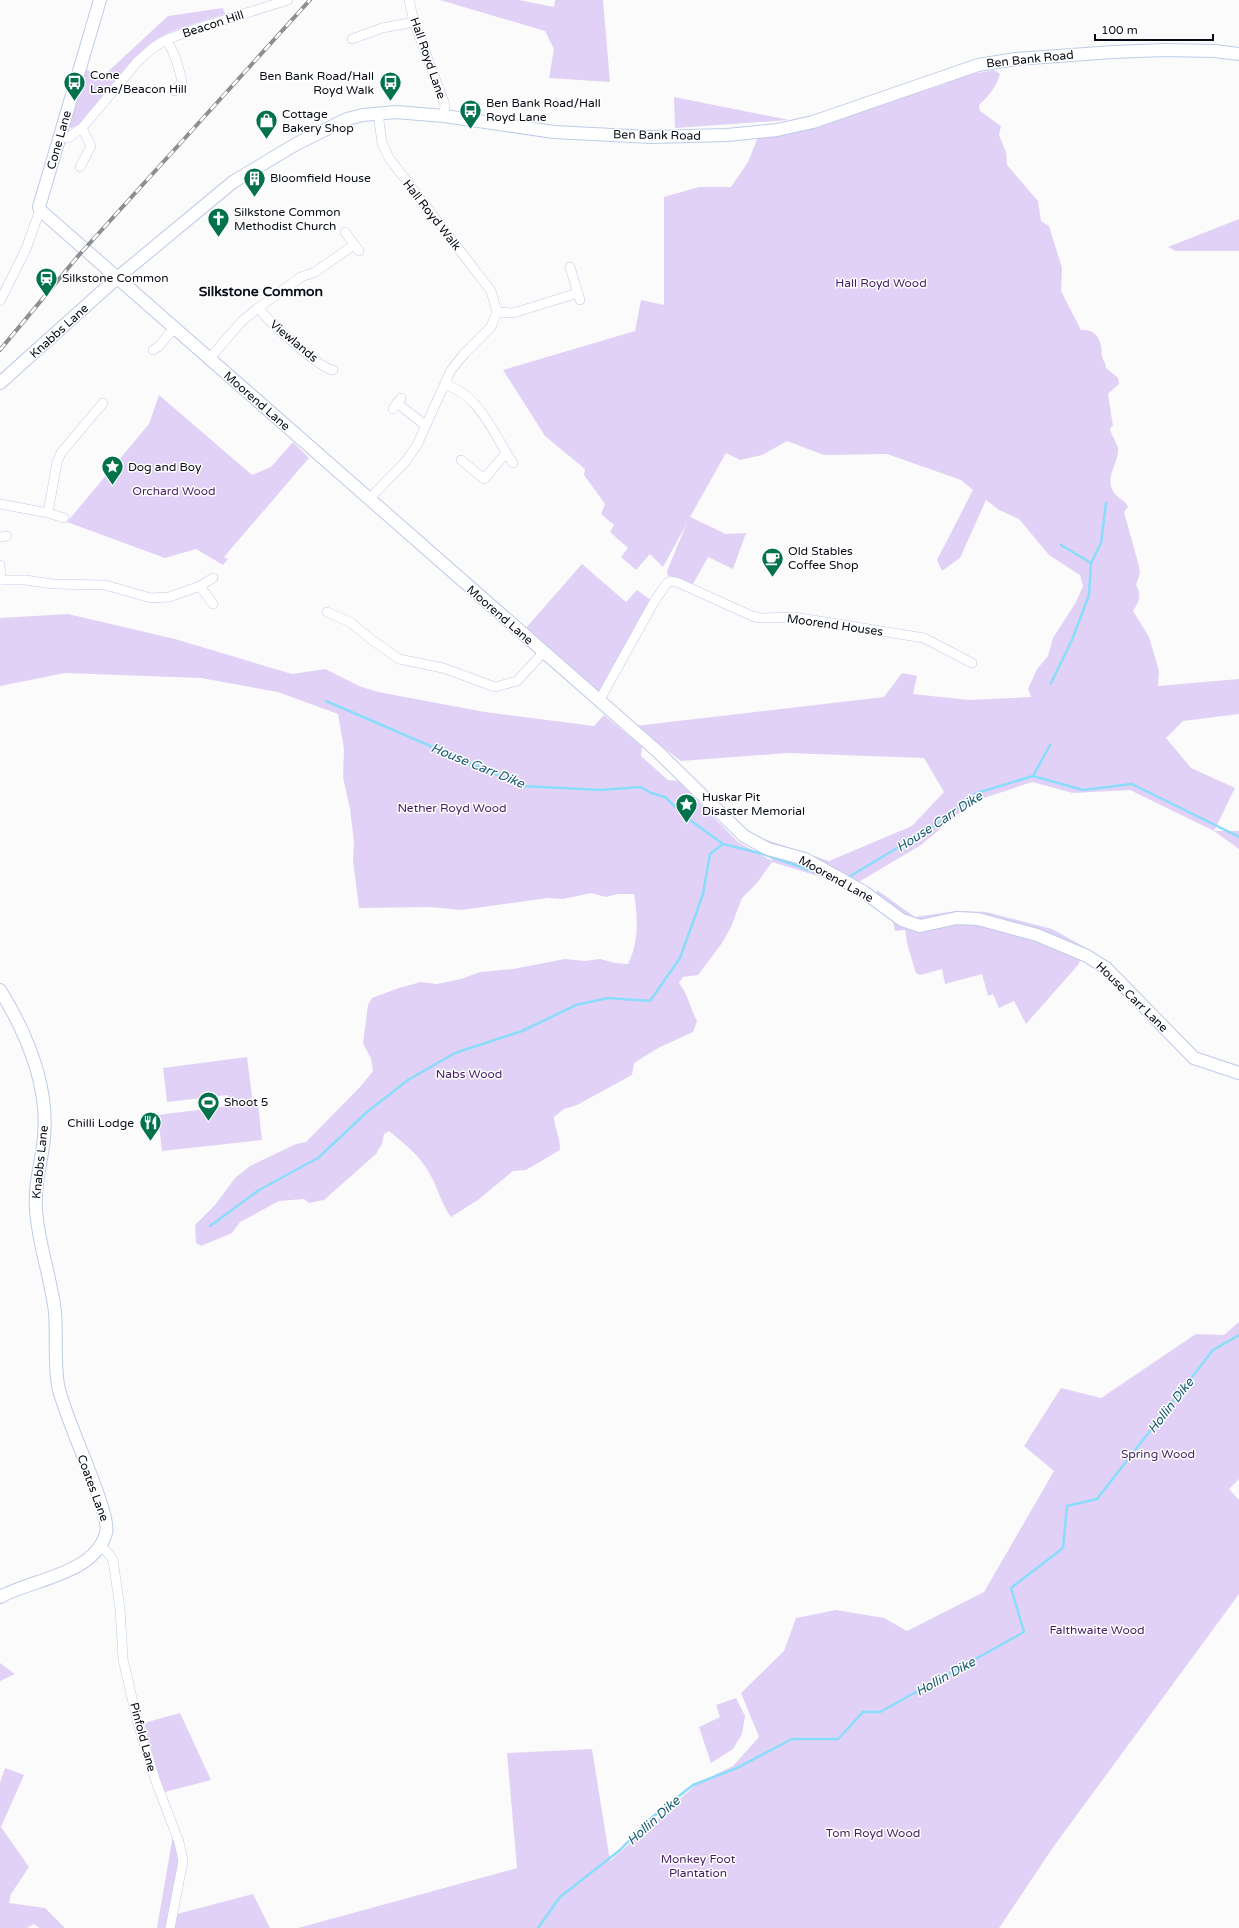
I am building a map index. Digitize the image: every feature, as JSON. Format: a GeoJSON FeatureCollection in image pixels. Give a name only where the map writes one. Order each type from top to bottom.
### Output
{"type":"FeatureCollection","features":[{"type":"Feature","properties":{"kind":"main road","name":"Cone Lane"},"geometry":{"type":"LineString","coordinates":[[40,210],[39,207],[100,0]]}},
{"type":"Feature","properties":{"kind":"main road","name":"Ben Bank Road"},"geometry":{"type":"LineString","coordinates":[[117,278],[239,179],[323,129],[347,119],[378,113],[396,112],[444,116],[554,132],[651,137],[727,135],[777,130],[807,124],[978,65],[1092,53],[1165,50],[1215,50],[1239,54]]}},
{"type":"Feature","properties":{"kind":"main road"},"geometry":{"type":"LineString","coordinates":[[40,210],[117,278]]}},
{"type":"Feature","properties":{"kind":"main road","name":"Moorend Lane"},"geometry":{"type":"LineString","coordinates":[[117,278],[599,702],[675,767],[744,836],[768,849],[805,859],[864,892],[902,920]]}},
{"type":"Feature","properties":{"kind":"main road","name":"Knabbs Lane"},"geometry":{"type":"LineString","coordinates":[[0,383],[117,278]]}},
{"type":"Feature","properties":{"kind":"main road","name":"House Carr Lane"},"geometry":{"type":"LineString","coordinates":[[902,920],[920,926],[957,918],[978,919],[1037,934],[1087,956],[1106,968],[1194,1058],[1239,1073]]}},
{"type":"Feature","properties":{"kind":"main road","name":"Knabbs Lane"},"geometry":{"type":"LineString","coordinates":[[0,990],[26,1038],[43,1097],[45,1117],[44,1138],[36,1177],[36,1211],[55,1318]]}},
{"type":"Feature","properties":{"kind":"main road","name":"Coates Lane"},"geometry":{"type":"LineString","coordinates":[[0,1597],[16,1588],[80,1565],[91,1557],[100,1547],[107,1527],[106,1520],[61,1398],[57,1375],[55,1318]]}},
{"type":"Feature","properties":{"kind":"street","name":"Beacon Hill"},"geometry":{"type":"LineString","coordinates":[[60,137],[68,138],[82,128],[138,61],[166,40],[259,4],[288,0]]}},
{"type":"Feature","properties":{"kind":"street","name":"Hall Royd Lane"},"geometry":{"type":"LineString","coordinates":[[409,0],[414,22],[445,105],[444,116]]}},
{"type":"Feature","properties":{"kind":"street"},"geometry":{"type":"LineString","coordinates":[[352,39],[362,31],[414,22]]}},
{"type":"Feature","properties":{"kind":"street","name":"Beacon Hill"},"geometry":{"type":"LineString","coordinates":[[166,40],[176,59],[182,82],[174,91]]}},
{"type":"Feature","properties":{"kind":"street","name":"Hall Royd Walk"},"geometry":{"type":"LineString","coordinates":[[378,113],[382,143],[389,158],[491,291],[497,312]]}},
{"type":"Feature","properties":{"kind":"street"},"geometry":{"type":"LineString","coordinates":[[79,167],[91,146],[82,128]]}},
{"type":"Feature","properties":{"kind":"street","name":"Cone Lane"},"geometry":{"type":"LineString","coordinates":[[0,301],[26,249],[40,210]]}},
{"type":"Feature","properties":{"kind":"street"},"geometry":{"type":"LineString","coordinates":[[209,359],[242,320],[258,308],[301,277],[315,272],[357,248],[345,232]]}},
{"type":"Feature","properties":{"kind":"street"},"geometry":{"type":"LineString","coordinates":[[369,500],[406,461],[416,445],[458,361],[491,327],[497,312],[513,313],[579,297],[570,273]]}},
{"type":"Feature","properties":{"kind":"street","name":"Viewlands"},"geometry":{"type":"LineString","coordinates":[[258,308],[312,358],[328,369],[333,370]]}},
{"type":"Feature","properties":{"kind":"street"},"geometry":{"type":"LineString","coordinates":[[152,350],[158,347],[174,328]]}},
{"type":"Feature","properties":{"kind":"street"},"geometry":{"type":"LineString","coordinates":[[445,385],[452,386],[474,403],[514,463]]}},
{"type":"Feature","properties":{"kind":"street"},"geometry":{"type":"LineString","coordinates":[[48,512],[57,462],[61,453],[103,403]]}},
{"type":"Feature","properties":{"kind":"street"},"geometry":{"type":"LineString","coordinates":[[397,404],[426,425]]}},
{"type":"Feature","properties":{"kind":"street"},"geometry":{"type":"LineString","coordinates":[[461,460],[484,479],[506,453]]}},
{"type":"Feature","properties":{"kind":"street"},"geometry":{"type":"LineString","coordinates":[[0,504],[48,512],[64,518]]}},
{"type":"Feature","properties":{"kind":"street"},"geometry":{"type":"LineString","coordinates":[[0,565],[1,580],[26,580],[53,584],[105,585],[155,598],[169,597],[200,586],[213,578]]}},
{"type":"Feature","properties":{"kind":"street","name":"Moorend Houses"},"geometry":{"type":"LineString","coordinates":[[599,702],[654,602],[667,583],[671,581],[756,617],[794,617],[924,638],[972,663]]}},
{"type":"Feature","properties":{"kind":"street"},"geometry":{"type":"LineString","coordinates":[[200,586],[213,604]]}},
{"type":"Feature","properties":{"kind":"street"},"geometry":{"type":"LineString","coordinates":[[327,612],[350,622],[399,659],[443,668],[495,687],[517,681],[544,653]]}},
{"type":"Feature","properties":{"kind":"street","name":"Pinfold Lane"},"geometry":{"type":"LineString","coordinates":[[100,1547],[106,1551],[112,1560],[120,1608],[123,1658],[138,1720],[155,1779],[179,1842],[183,1861],[170,1928]]}},
{"type":"Feature","properties":{"kind":"green space"},"geometry":{"type":"Polygon","coordinates":[[[440,0],[519,0],[554,7],[555,0],[603,0],[610,82],[549,78],[554,49],[545,31],[440,0]]]}},
{"type":"Feature","properties":{"kind":"green space"},"geometry":{"type":"Polygon","coordinates":[[[223,8],[225,14],[186,26],[164,35],[141,51],[81,123],[72,128],[69,127],[85,68],[100,79],[168,16],[223,8]]]}},
{"type":"Feature","properties":{"kind":"green space"},"geometry":{"type":"Polygon","coordinates":[[[994,70],[1000,74],[992,91],[979,105],[980,111],[1001,126],[999,135],[1006,152],[1007,165],[1038,201],[1041,221],[1049,226],[1062,268],[1061,291],[1081,330],[1092,332],[1099,339],[1106,368],[1118,378],[1119,384],[1108,394],[1113,426],[1110,428],[1118,449],[1111,484],[1113,492],[1127,504],[1128,507],[1124,512],[1140,573],[1136,585],[1139,592],[1139,598],[1133,611],[1149,637],[1159,671],[1158,686],[1239,679],[1239,714],[1183,721],[1166,738],[1191,768],[1235,788],[1214,831],[1130,790],[1073,793],[1032,782],[972,802],[921,845],[857,883],[828,879],[772,862],[757,883],[742,898],[731,927],[722,943],[698,975],[683,977],[679,983],[685,992],[697,1021],[693,1032],[658,1048],[634,1063],[632,1075],[577,1105],[564,1109],[554,1117],[560,1150],[526,1170],[513,1171],[478,1200],[451,1217],[428,1170],[423,1163],[389,1131],[384,1134],[382,1144],[376,1154],[324,1200],[309,1203],[304,1199],[279,1201],[240,1222],[232,1233],[201,1246],[196,1243],[195,1225],[215,1205],[235,1178],[250,1166],[296,1144],[306,1142],[360,1087],[373,1071],[371,1059],[363,1043],[368,1005],[372,998],[421,982],[437,984],[461,979],[480,972],[513,969],[565,959],[585,961],[600,959],[615,963],[628,964],[632,956],[637,930],[634,894],[618,894],[606,897],[591,893],[563,899],[548,898],[461,910],[430,907],[359,908],[353,861],[354,842],[350,809],[343,777],[344,749],[338,714],[278,692],[201,678],[65,673],[0,686],[0,618],[68,614],[175,639],[292,674],[325,669],[359,686],[378,692],[485,712],[594,726],[604,715],[642,747],[641,756],[668,780],[678,781],[738,842],[772,861],[764,839],[829,861],[912,826],[944,792],[924,758],[787,753],[681,761],[635,726],[884,697],[902,673],[917,676],[913,694],[969,700],[1031,697],[1028,689],[1037,669],[1048,656],[1053,638],[1076,602],[1083,586],[1080,575],[1049,555],[1019,519],[999,510],[986,500],[960,558],[942,571],[937,560],[973,490],[961,480],[887,454],[824,455],[787,441],[762,455],[740,460],[726,453],[690,517],[726,534],[746,533],[733,569],[708,557],[692,586],[668,576],[667,571],[687,523],[663,567],[650,554],[636,570],[621,557],[628,548],[610,532],[614,525],[601,514],[605,504],[584,475],[585,469],[545,436],[503,370],[635,331],[641,300],[664,305],[664,197],[699,187],[731,187],[748,162],[758,137],[911,95],[945,84],[950,78],[994,70]]]}},
{"type":"Feature","properties":{"kind":"green space"},"geometry":{"type":"Polygon","coordinates":[[[674,97],[789,120],[675,128],[674,97]]]}},
{"type":"Feature","properties":{"kind":"green space"},"geometry":{"type":"Polygon","coordinates":[[[1239,219],[1239,251],[1176,251],[1168,247],[1239,219]]]}},
{"type":"Feature","properties":{"kind":"green space","name":"Orchard Wood"},"geometry":{"type":"Polygon","coordinates":[[[159,395],[252,475],[271,467],[293,442],[309,458],[224,557],[228,559],[223,565],[196,549],[165,558],[67,522],[149,424],[159,395]]]}},
{"type":"Feature","properties":{"kind":"green space"},"geometry":{"type":"Polygon","coordinates":[[[582,564],[626,602],[637,590],[652,601],[599,693],[525,629],[582,564]]]}},
{"type":"Feature","properties":{"kind":"green space"},"geometry":{"type":"Polygon","coordinates":[[[1214,831],[1239,831],[1239,849],[1214,831]]]}},
{"type":"Feature","properties":{"kind":"green space"},"geometry":{"type":"Polygon","coordinates":[[[877,890],[915,917],[956,911],[986,912],[1052,929],[1086,948],[1078,965],[1026,1024],[1014,1001],[999,1008],[993,994],[988,996],[982,974],[945,984],[942,969],[920,975],[916,973],[908,947],[905,930],[895,931],[893,922],[876,908],[877,890]]]}},
{"type":"Feature","properties":{"kind":"green space"},"geometry":{"type":"Polygon","coordinates":[[[247,1057],[253,1104],[258,1103],[262,1140],[162,1151],[158,1115],[229,1106],[228,1095],[167,1102],[163,1068],[247,1057]]]}},
{"type":"Feature","properties":{"kind":"green space"},"geometry":{"type":"Polygon","coordinates":[[[1239,1322],[1239,1479],[1229,1489],[1239,1500],[1239,1594],[1054,1846],[999,1928],[298,1928],[517,1868],[507,1753],[592,1749],[610,1861],[698,1783],[733,1766],[759,1737],[741,1693],[784,1651],[796,1618],[836,1610],[884,1618],[907,1631],[984,1592],[1054,1471],[1024,1446],[1061,1388],[1101,1398],[1196,1334],[1224,1335],[1239,1322]]]}},
{"type":"Feature","properties":{"kind":"green space"},"geometry":{"type":"Polygon","coordinates":[[[0,1663],[15,1674],[0,1681],[0,1663]]]}},
{"type":"Feature","properties":{"kind":"green space"},"geometry":{"type":"Polygon","coordinates":[[[736,1698],[745,1716],[742,1734],[733,1749],[711,1763],[699,1727],[720,1717],[716,1705],[736,1698]]]}},
{"type":"Feature","properties":{"kind":"green space"},"geometry":{"type":"Polygon","coordinates":[[[180,1713],[211,1780],[165,1792],[159,1777],[144,1723],[180,1713]]]}},
{"type":"Feature","properties":{"kind":"green space"},"geometry":{"type":"Polygon","coordinates":[[[5,1768],[24,1775],[1,1827],[29,1867],[11,1894],[9,1903],[45,1908],[65,1928],[39,1928],[34,1924],[27,1928],[0,1928],[0,1783],[5,1768]]]}},
{"type":"Feature","properties":{"kind":"green space"},"geometry":{"type":"Polygon","coordinates":[[[173,1835],[181,1860],[167,1928],[157,1928],[173,1835]]]}},
{"type":"Feature","properties":{"kind":"green space"},"geometry":{"type":"Polygon","coordinates":[[[253,1894],[270,1928],[174,1928],[177,1914],[253,1894]]]}},
{"type":"Feature","properties":{"kind":"waterway"},"geometry":{"type":"LineString","coordinates":[[1051,683],[1072,640],[1089,595],[1091,563],[1101,543],[1106,503]]}},
{"type":"Feature","properties":{"kind":"waterway"},"geometry":{"type":"LineString","coordinates":[[1061,545],[1091,563]]}},
{"type":"Feature","properties":{"kind":"waterway","name":"House Carr Dike"},"geometry":{"type":"LineString","coordinates":[[326,701],[523,786],[601,790],[641,787],[651,793],[665,797],[687,818],[723,844],[763,854],[818,873]]}},
{"type":"Feature","properties":{"kind":"waterway"},"geometry":{"type":"LineString","coordinates":[[1033,776],[1050,745]]}},
{"type":"Feature","properties":{"kind":"waterway","name":"House Carr Dike"},"geometry":{"type":"LineString","coordinates":[[847,878],[939,823],[977,793],[1033,776],[1083,790],[1132,784],[1239,837]]}},
{"type":"Feature","properties":{"kind":"waterway"},"geometry":{"type":"LineString","coordinates":[[210,1226],[259,1190],[318,1158],[367,1112],[408,1080],[455,1053],[522,1031],[576,1005],[608,998],[650,1001],[680,958],[703,894],[710,854],[723,844]]}},
{"type":"Feature","properties":{"kind":"waterway","name":"Hollin Dike"},"geometry":{"type":"LineString","coordinates":[[538,1928],[560,1897],[620,1850],[650,1819],[693,1785],[737,1768],[792,1739],[838,1739],[863,1712],[880,1712],[1024,1632],[1011,1588],[1063,1548],[1067,1506],[1097,1499],[1213,1350],[1239,1335]]}},
{"type":"Feature","properties":{"kind":"railway"},"geometry":{"type":"LineString","coordinates":[[0,350],[79,255],[310,0]]}},
{"type":"Feature","properties":{"kind":"place","name":"Cone Lane/Beacon Hill"},"geometry":{"type":"Point","coordinates":[74,102]}},
{"type":"Feature","properties":{"kind":"place","name":"Ben Bank Road/Hall Royd Walk"},"geometry":{"type":"Point","coordinates":[390,102]}},
{"type":"Feature","properties":{"kind":"place","name":"Ben Bank Road/Hall Royd Lane"},"geometry":{"type":"Point","coordinates":[470,130]}},
{"type":"Feature","properties":{"kind":"place","name":"Cottage Bakery Shop"},"geometry":{"type":"Point","coordinates":[267,140]}},
{"type":"Feature","properties":{"kind":"place","name":"Bloomfield House"},"geometry":{"type":"Point","coordinates":[255,198]}},
{"type":"Feature","properties":{"kind":"place","name":"Silkstone Common Methodist Church"},"geometry":{"type":"Point","coordinates":[218,238]}},
{"type":"Feature","properties":{"kind":"place","name":"Silkstone Common"},"geometry":{"type":"Point","coordinates":[47,298]}},
{"type":"Feature","properties":{"kind":"place","name":"Dog and Boy"},"geometry":{"type":"Point","coordinates":[113,486]}},
{"type":"Feature","properties":{"kind":"place","name":"Old Stables Coffee Shop"},"geometry":{"type":"Point","coordinates":[772,578]}},
{"type":"Feature","properties":{"kind":"place","name":"Huskar Pit Disaster Memorial"},"geometry":{"type":"Point","coordinates":[687,824]}},
{"type":"Feature","properties":{"kind":"place","name":"Shoot 5"},"geometry":{"type":"Point","coordinates":[209,1122]}},
{"type":"Feature","properties":{"kind":"place","name":"Chilli Lodge"},"geometry":{"type":"Point","coordinates":[150,1142]}},
{"type":"Feature","properties":{"kind":"district","name":"Silkstone Common"},"geometry":{"type":"Point","coordinates":[261,291]}},
{"type":"Feature","properties":{"kind":"park label","name":"Hall Royd Wood"},"geometry":{"type":"Point","coordinates":[881,283]}},
{"type":"Feature","properties":{"kind":"park label","name":"Nether Royd Wood"},"geometry":{"type":"Point","coordinates":[452,808]}},
{"type":"Feature","properties":{"kind":"park label","name":"Nabs Wood"},"geometry":{"type":"Point","coordinates":[469,1074]}},
{"type":"Feature","properties":{"kind":"park label","name":"Spring Wood"},"geometry":{"type":"Point","coordinates":[1158,1454]}},
{"type":"Feature","properties":{"kind":"park label","name":"Falthwaite Wood"},"geometry":{"type":"Point","coordinates":[1097,1630]}},
{"type":"Feature","properties":{"kind":"park label","name":"Tom Royd Wood"},"geometry":{"type":"Point","coordinates":[873,1833]}},
{"type":"Feature","properties":{"kind":"park label","name":"Monkey Foot Plantation"},"geometry":{"type":"Point","coordinates":[698,1866]}}]}
